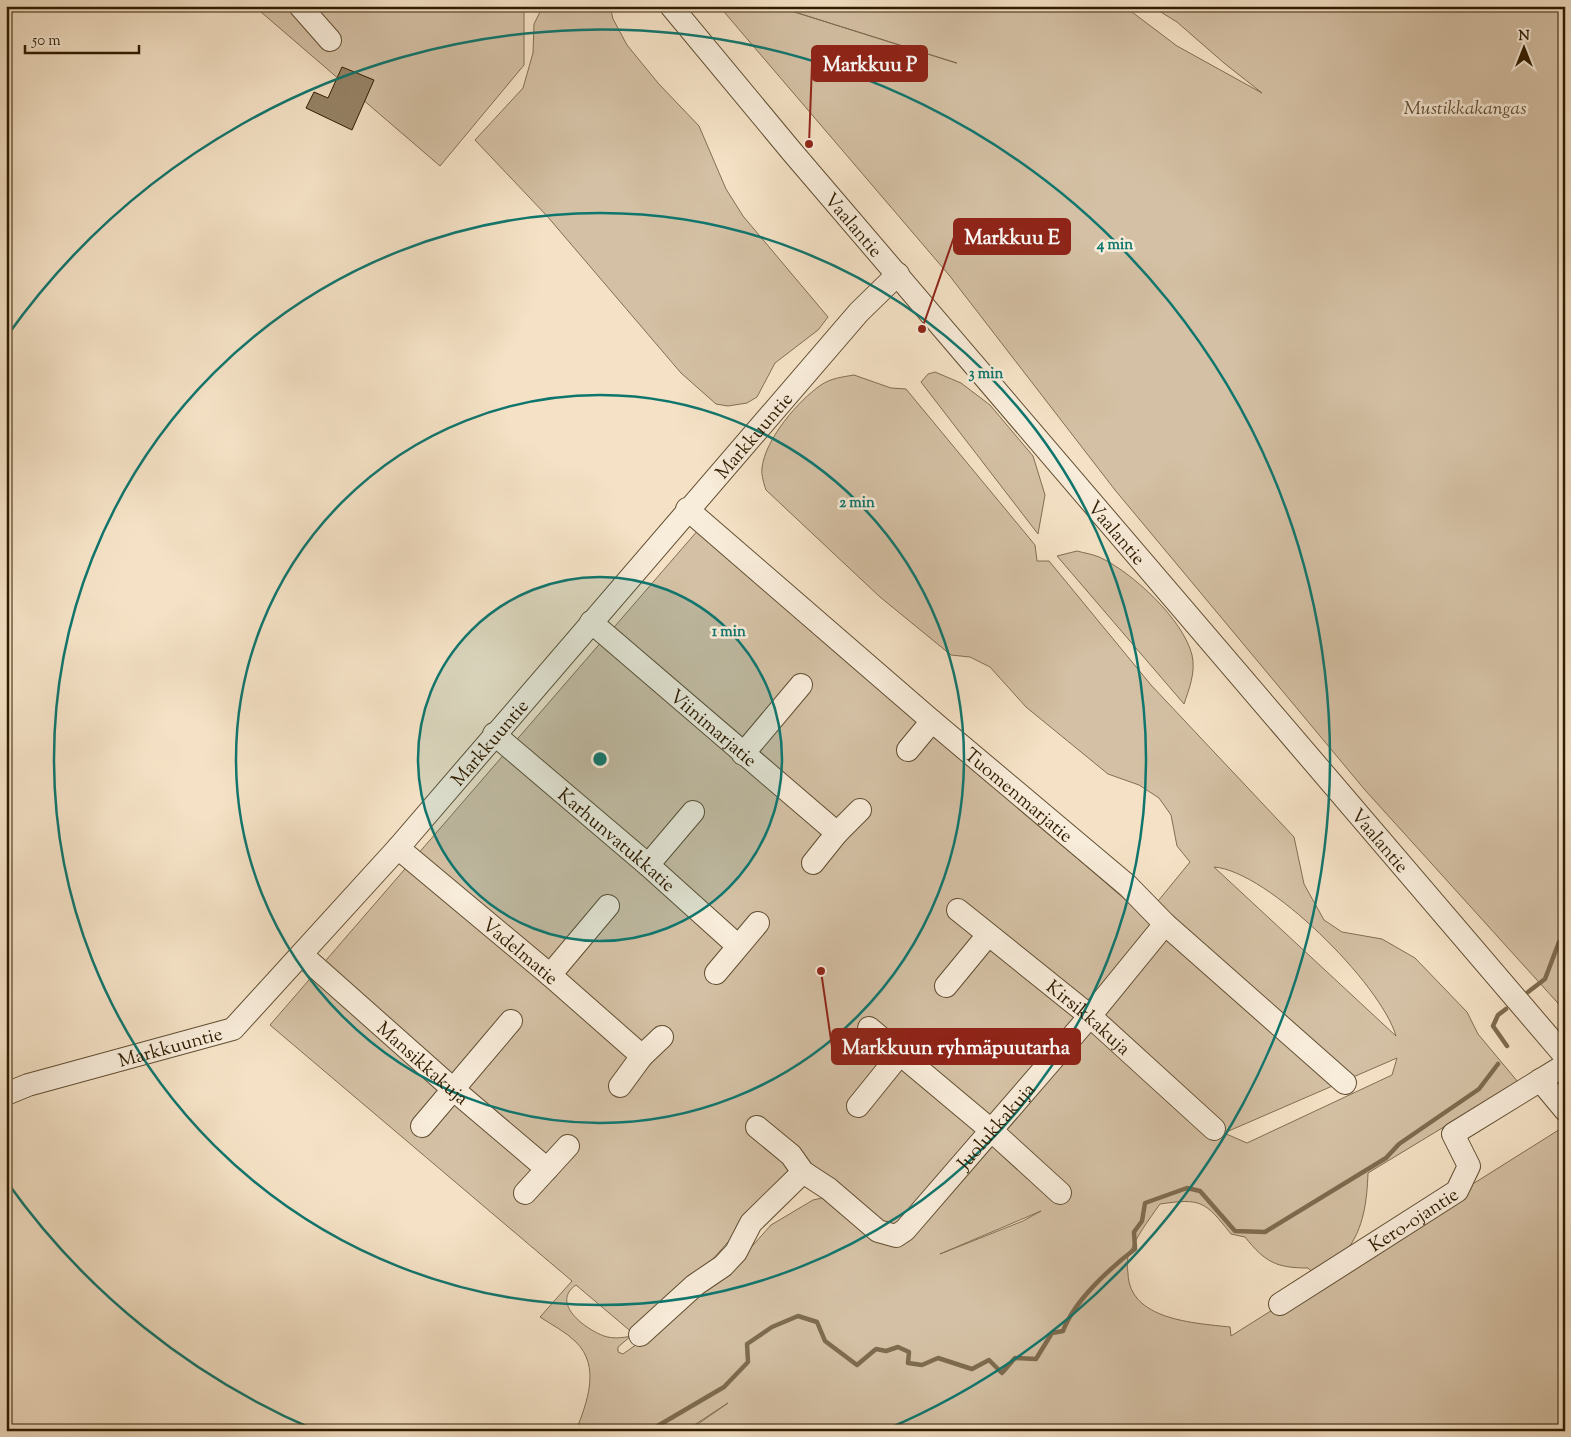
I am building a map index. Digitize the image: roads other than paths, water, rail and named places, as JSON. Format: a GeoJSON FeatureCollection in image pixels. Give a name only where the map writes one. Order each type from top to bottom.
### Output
{"type":"FeatureCollection","features":[{"type":"Feature","properties":{"kind":"street"},"geometry":{"type":"LineString","coordinates":[[300,6],[330,40]]}},
{"type":"Feature","properties":{"kind":"street","name":"Vaalantie"},"geometry":{"type":"LineString","coordinates":[[671,6],[1565,1056]]}},
{"type":"Feature","properties":{"kind":"street","name":"Markkuuntie"},"geometry":{"type":"LineString","coordinates":[[6,1094],[28,1084],[136,1057],[233,1029],[398,848],[494,734],[859,312],[898,274]]}},
{"type":"Feature","properties":{"kind":"street","name":"Tuomenmarjatie"},"geometry":{"type":"LineString","coordinates":[[688,509],[932,721],[1128,886],[1165,924],[1345,1083]]}},
{"type":"Feature","properties":{"kind":"street","name":"Viinimarjatie"},"geometry":{"type":"LineString","coordinates":[[591,622],[837,834]]}},
{"type":"Feature","properties":{"kind":"street"},"geometry":{"type":"LineString","coordinates":[[743,754],[801,686]]}},
{"type":"Feature","properties":{"kind":"street"},"geometry":{"type":"LineString","coordinates":[[908,750],[932,721]]}},
{"type":"Feature","properties":{"kind":"street","name":"Karhunvatukkatie"},"geometry":{"type":"LineString","coordinates":[[494,734],[648,865],[738,946]]}},
{"type":"Feature","properties":{"kind":"street"},"geometry":{"type":"LineString","coordinates":[[813,863],[860,810]]}},
{"type":"Feature","properties":{"kind":"street"},"geometry":{"type":"LineString","coordinates":[[648,865],[693,812]]}},
{"type":"Feature","properties":{"kind":"street","name":"Vadelmatie"},"geometry":{"type":"LineString","coordinates":[[398,848],[550,975],[642,1056]]}},
{"type":"Feature","properties":{"kind":"street"},"geometry":{"type":"LineString","coordinates":[[550,975],[608,906]]}},
{"type":"Feature","properties":{"kind":"street","name":"Kirsikkakuja"},"geometry":{"type":"LineString","coordinates":[[958,910],[1090,1016],[1214,1129]]}},
{"type":"Feature","properties":{"kind":"street"},"geometry":{"type":"LineString","coordinates":[[716,973],[758,923]]}},
{"type":"Feature","properties":{"kind":"street","name":"Juolukkakuja"},"geometry":{"type":"LineString","coordinates":[[757,1127],[791,1155],[803,1172],[829,1189],[878,1231],[896,1236],[905,1230],[992,1131],[1165,924]]}},
{"type":"Feature","properties":{"kind":"street"},"geometry":{"type":"LineString","coordinates":[[946,986],[988,935]]}},
{"type":"Feature","properties":{"kind":"street","name":"Mansikkakuja"},"geometry":{"type":"LineString","coordinates":[[302,955],[454,1090],[547,1169]]}},
{"type":"Feature","properties":{"kind":"street"},"geometry":{"type":"LineString","coordinates":[[422,1126],[511,1021]]}},
{"type":"Feature","properties":{"kind":"street"},"geometry":{"type":"LineString","coordinates":[[869,1028],[992,1131],[1060,1193]]}},
{"type":"Feature","properties":{"kind":"street"},"geometry":{"type":"LineString","coordinates":[[620,1086],[642,1056],[662,1037]]}},
{"type":"Feature","properties":{"kind":"street"},"geometry":{"type":"LineString","coordinates":[[858,1106],[900,1054]]}},
{"type":"Feature","properties":{"kind":"street","name":"Kero-ojantie"},"geometry":{"type":"LineString","coordinates":[[1280,1304],[1457,1191],[1469,1166],[1453,1134],[1565,1065]]}},
{"type":"Feature","properties":{"kind":"street"},"geometry":{"type":"LineString","coordinates":[[1540,1080],[1565,1110]]}},
{"type":"Feature","properties":{"kind":"street"},"geometry":{"type":"LineString","coordinates":[[525,1193],[568,1146]]}},
{"type":"Feature","properties":{"kind":"street"},"geometry":{"type":"LineString","coordinates":[[640,1335],[695,1285],[723,1266],[736,1252],[751,1223],[803,1172]]}},
{"type":"Feature","properties":{"kind":"waterway"},"geometry":{"type":"LineString","coordinates":[[1528,992],[1545,979],[1559,942],[1565,938]]}},
{"type":"Feature","properties":{"kind":"waterway"},"geometry":{"type":"LineString","coordinates":[[1506,1009],[1498,1015],[1493,1026],[1507,1046]]}},
{"type":"Feature","properties":{"kind":"waterway"},"geometry":{"type":"LineString","coordinates":[[649,1431],[724,1387],[748,1362],[747,1344],[772,1327],[798,1316],[817,1322],[825,1341],[857,1365],[876,1349],[886,1351],[898,1347],[909,1352],[908,1363],[922,1365],[938,1358],[972,1369],[989,1360],[1002,1373],[1015,1358],[1036,1359],[1052,1333],[1063,1331],[1075,1308],[1084,1297],[1135,1249],[1134,1232],[1142,1221],[1145,1203],[1187,1188],[1200,1191],[1235,1231],[1265,1232],[1386,1158],[1399,1144],[1479,1089],[1498,1064]]}},
{"type":"Feature","properties":{"kind":"place","name":"Markkuu P"},"geometry":{"type":"Point","coordinates":[809,144]}},
{"type":"Feature","properties":{"kind":"place","name":"Markkuu E"},"geometry":{"type":"Point","coordinates":[922,329]}},
{"type":"Feature","properties":{"kind":"place","name":"Markkuun ryhmäpuutarha"},"geometry":{"type":"Point","coordinates":[821,971]}},
{"type":"Feature","properties":{"kind":"park label","name":"Mustikkakangas"},"geometry":{"type":"Point","coordinates":[1465,107]}}]}
